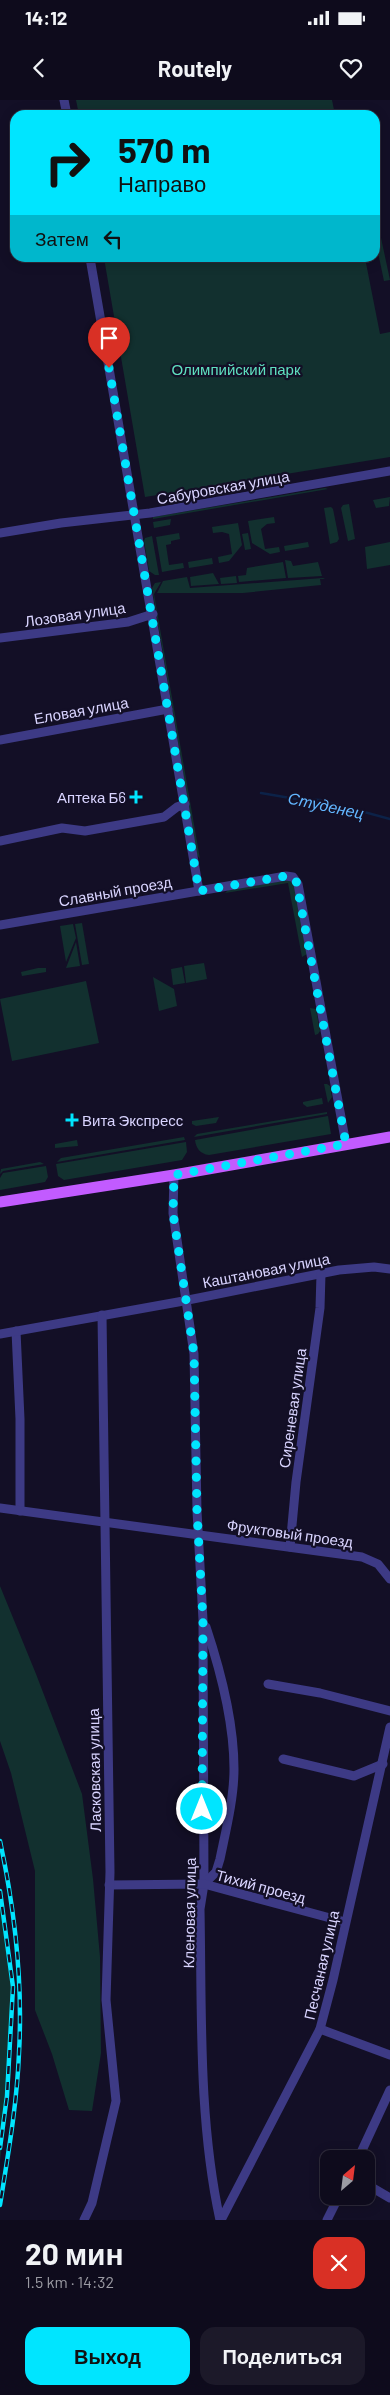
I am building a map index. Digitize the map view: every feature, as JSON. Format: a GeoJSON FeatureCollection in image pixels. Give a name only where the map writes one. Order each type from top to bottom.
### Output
{"type":"FeatureCollection","features":[{"type":"Feature","properties":{"kind":"main road"},"geometry":{"type":"LineString","coordinates":[[0,1202],[174,1175],[390,1137]]}},
{"type":"Feature","properties":{"kind":"street"},"geometry":{"type":"LineString","coordinates":[[91,262],[134,516],[153,614],[199,891]]}},
{"type":"Feature","properties":{"kind":"street","name":"Сабуровская улица"},"geometry":{"type":"LineString","coordinates":[[0,534],[61,523],[134,516],[390,471]]}},
{"type":"Feature","properties":{"kind":"street","name":"Лозовая улица"},"geometry":{"type":"LineString","coordinates":[[0,638],[128,622],[153,614]]}},
{"type":"Feature","properties":{"kind":"street","name":"Еловая улица"},"geometry":{"type":"LineString","coordinates":[[0,740],[168,709]]}},
{"type":"Feature","properties":{"kind":"street"},"geometry":{"type":"LineString","coordinates":[[0,841],[62,828],[85,830],[155,819],[164,817],[177,806],[184,804]]}},
{"type":"Feature","properties":{"kind":"street","name":"Славный проезд"},"geometry":{"type":"LineString","coordinates":[[0,925],[286,876],[293,877],[298,884],[346,1144]]}},
{"type":"Feature","properties":{"kind":"street","name":"Кленовая улица"},"geometry":{"type":"LineString","coordinates":[[174,1175],[173,1213],[194,1354],[203,1620],[204,1884],[200,1909],[204,2109],[215,2196],[220,2220]]}},
{"type":"Feature","properties":{"kind":"street","name":"Каштановая улица"},"geometry":{"type":"LineString","coordinates":[[0,1334],[356,1268],[390,1269]]}},
{"type":"Feature","properties":{"kind":"street","name":"Сиреневая улица"},"geometry":{"type":"LineString","coordinates":[[290,1547],[300,1447],[320,1308],[321,1274]]}},
{"type":"Feature","properties":{"kind":"street","name":"Ласковская улица"},"geometry":{"type":"LineString","coordinates":[[84,2220],[92,2203],[116,2101],[106,2000],[110,1885],[102,1315]]}},
{"type":"Feature","properties":{"kind":"street"},"geometry":{"type":"LineString","coordinates":[[16,1331],[20,1419],[20,1510]]}},
{"type":"Feature","properties":{"kind":"street","name":"Фруктовый проезд"},"geometry":{"type":"LineString","coordinates":[[0,1508],[367,1558],[378,1564],[390,1579]]}},
{"type":"Feature","properties":{"kind":"street"},"geometry":{"type":"LineString","coordinates":[[203,1620],[222,1685],[231,1735],[234,1771],[220,1859],[216,1872],[204,1884]]}},
{"type":"Feature","properties":{"kind":"street"},"geometry":{"type":"LineString","coordinates":[[268,1684],[320,1693],[390,1711]]}},
{"type":"Feature","properties":{"kind":"street","name":"Песчаная улица"},"geometry":{"type":"LineString","coordinates":[[220,2220],[320,2028],[383,1764],[390,1727]]}},
{"type":"Feature","properties":{"kind":"street"},"geometry":{"type":"LineString","coordinates":[[282,1759],[354,1776],[383,1764]]}},
{"type":"Feature","properties":{"kind":"street","name":"Тихий проезд"},"geometry":{"type":"LineString","coordinates":[[110,1885],[204,1884],[345,1922]]}},
{"type":"Feature","properties":{"kind":"street"},"geometry":{"type":"LineString","coordinates":[[320,2028],[390,2055]]}},
{"type":"Feature","properties":{"kind":"street"},"geometry":{"type":"LineString","coordinates":[[362,2150],[390,2090]]}},
{"type":"Feature","properties":{"kind":"street"},"geometry":{"type":"LineString","coordinates":[[375,2189],[390,2198]]}},
{"type":"Feature","properties":{"kind":"street"},"geometry":{"type":"LineString","coordinates":[[327,2220],[334,2205]]}},
{"type":"Feature","properties":{"kind":"green space"},"geometry":{"type":"Polygon","coordinates":[[[76,100],[332,100],[334,110],[78,110],[76,100]]]}},
{"type":"Feature","properties":{"kind":"green space"},"geometry":{"type":"Polygon","coordinates":[[[380,233],[390,280],[384,281],[380,262],[380,233]]]}},
{"type":"Feature","properties":{"kind":"green space","name":"Олимпийский парк"},"geometry":{"type":"Polygon","coordinates":[[[105,262],[366,262],[380,334],[390,332],[390,457],[145,497],[105,262]]]}},
{"type":"Feature","properties":{"kind":"green space"},"geometry":{"type":"Polygon","coordinates":[[[328,489],[153,519],[153,517],[328,489]]]}},
{"type":"Feature","properties":{"kind":"green space"},"geometry":{"type":"Polygon","coordinates":[[[390,497],[389,506],[376,508],[373,500],[390,497]]]}},
{"type":"Feature","properties":{"kind":"green space"},"geometry":{"type":"Polygon","coordinates":[[[349,504],[355,539],[348,541],[341,508],[343,505],[349,504]]]}},
{"type":"Feature","properties":{"kind":"green space"},"geometry":{"type":"Polygon","coordinates":[[[331,507],[339,539],[337,542],[330,544],[324,508],[331,507]]]}},
{"type":"Feature","properties":{"kind":"green space"},"geometry":{"type":"Polygon","coordinates":[[[274,517],[275,523],[267,524],[261,529],[265,549],[279,547],[280,552],[270,554],[252,543],[248,521],[274,517]]]}},
{"type":"Feature","properties":{"kind":"green space"},"geometry":{"type":"Polygon","coordinates":[[[171,519],[170,525],[154,528],[153,522],[171,519]]]}},
{"type":"Feature","properties":{"kind":"green space"},"geometry":{"type":"Polygon","coordinates":[[[238,523],[242,545],[229,561],[219,563],[218,557],[232,554],[229,534],[222,532],[213,533],[212,527],[238,523]]]}},
{"type":"Feature","properties":{"kind":"green space"},"geometry":{"type":"Polygon","coordinates":[[[179,533],[180,539],[171,541],[171,544],[166,545],[169,565],[183,563],[184,568],[162,572],[156,537],[179,533]]]}},
{"type":"Feature","properties":{"kind":"green space"},"geometry":{"type":"Polygon","coordinates":[[[248,533],[251,549],[245,550],[242,534],[248,533]]]}},
{"type":"Feature","properties":{"kind":"green space"},"geometry":{"type":"Polygon","coordinates":[[[152,536],[159,575],[149,571],[144,541],[145,538],[152,536]]]}},
{"type":"Feature","properties":{"kind":"green space"},"geometry":{"type":"Polygon","coordinates":[[[308,542],[309,547],[285,551],[284,546],[308,542]]]}},
{"type":"Feature","properties":{"kind":"green space"},"geometry":{"type":"Polygon","coordinates":[[[390,542],[390,565],[367,569],[365,547],[390,542]]]}},
{"type":"Feature","properties":{"kind":"green space"},"geometry":{"type":"Polygon","coordinates":[[[212,558],[213,564],[189,568],[188,562],[212,558]]]}},
{"type":"Feature","properties":{"kind":"green space"},"geometry":{"type":"Polygon","coordinates":[[[285,560],[291,561],[293,566],[318,562],[322,576],[288,578],[285,560]]]}},
{"type":"Feature","properties":{"kind":"green space"},"geometry":{"type":"Polygon","coordinates":[[[283,562],[286,578],[239,582],[238,576],[246,575],[247,568],[283,562]]]}},
{"type":"Feature","properties":{"kind":"green space"},"geometry":{"type":"Polygon","coordinates":[[[213,573],[219,584],[191,586],[190,577],[213,573]]]}},
{"type":"Feature","properties":{"kind":"green space"},"geometry":{"type":"Polygon","coordinates":[[[236,576],[237,583],[221,584],[220,578],[236,576]]]}},
{"type":"Feature","properties":{"kind":"green space"},"geometry":{"type":"Polygon","coordinates":[[[187,577],[190,588],[323,578],[325,579],[320,579],[321,585],[243,593],[157,593],[163,581],[187,577]]]}},
{"type":"Feature","properties":{"kind":"green space"},"geometry":{"type":"Polygon","coordinates":[[[161,582],[154,594],[200,859],[197,855],[152,588],[155,583],[161,582]]]}},
{"type":"Feature","properties":{"kind":"green space"},"geometry":{"type":"Polygon","coordinates":[[[288,880],[294,882],[307,954],[302,957],[288,883],[225,893],[228,890],[288,880]]]}},
{"type":"Feature","properties":{"kind":"green space"},"geometry":{"type":"Polygon","coordinates":[[[82,923],[89,964],[82,965],[75,924],[82,923]]]}},
{"type":"Feature","properties":{"kind":"green space"},"geometry":{"type":"Polygon","coordinates":[[[73,924],[76,938],[66,962],[60,926],[73,924]]]}},
{"type":"Feature","properties":{"kind":"green space"},"geometry":{"type":"Polygon","coordinates":[[[76,942],[80,966],[66,968],[76,942]]]}},
{"type":"Feature","properties":{"kind":"green space"},"geometry":{"type":"Polygon","coordinates":[[[204,963],[207,979],[186,983],[184,966],[204,963]]]}},
{"type":"Feature","properties":{"kind":"green space"},"geometry":{"type":"Polygon","coordinates":[[[182,967],[185,983],[173,985],[171,969],[182,967]]]}},
{"type":"Feature","properties":{"kind":"green space"},"geometry":{"type":"Polygon","coordinates":[[[46,968],[46,972],[22,976],[21,972],[46,968]]]}},
{"type":"Feature","properties":{"kind":"green space"},"geometry":{"type":"Polygon","coordinates":[[[153,977],[174,989],[177,1006],[159,1011],[153,977]]]}},
{"type":"Feature","properties":{"kind":"green space"},"geometry":{"type":"Polygon","coordinates":[[[86,981],[99,1043],[12,1061],[0,999],[86,981]]]}},
{"type":"Feature","properties":{"kind":"green space"},"geometry":{"type":"Polygon","coordinates":[[[310,1008],[316,1009],[320,1031],[315,1035],[310,1008]]]}},
{"type":"Feature","properties":{"kind":"green space"},"geometry":{"type":"Polygon","coordinates":[[[324,1084],[330,1086],[332,1097],[328,1103],[324,1084]]]}},
{"type":"Feature","properties":{"kind":"green space"},"geometry":{"type":"Polygon","coordinates":[[[322,1098],[323,1104],[307,1107],[303,1104],[303,1102],[322,1098]]]}},
{"type":"Feature","properties":{"kind":"green space"},"geometry":{"type":"Polygon","coordinates":[[[327,1112],[327,1114],[194,1137],[197,1134],[327,1112]]]}},
{"type":"Feature","properties":{"kind":"green space"},"geometry":{"type":"Polygon","coordinates":[[[328,1116],[331,1134],[209,1155],[197,1148],[195,1140],[328,1116]]]}},
{"type":"Feature","properties":{"kind":"green space"},"geometry":{"type":"Polygon","coordinates":[[[219,1117],[216,1123],[196,1126],[192,1124],[192,1121],[219,1117]]]}},
{"type":"Feature","properties":{"kind":"green space"},"geometry":{"type":"Polygon","coordinates":[[[184,1137],[185,1140],[57,1162],[61,1158],[184,1137]]]}},
{"type":"Feature","properties":{"kind":"green space"},"geometry":{"type":"Polygon","coordinates":[[[77,1140],[78,1146],[55,1148],[55,1144],[77,1140]]]}},
{"type":"Feature","properties":{"kind":"green space"},"geometry":{"type":"Polygon","coordinates":[[[186,1142],[187,1152],[182,1160],[64,1180],[58,1176],[56,1164],[186,1142]]]}},
{"type":"Feature","properties":{"kind":"green space"},"geometry":{"type":"Polygon","coordinates":[[[40,1162],[44,1164],[3,1171],[0,1174],[1,1169],[40,1162]]]}},
{"type":"Feature","properties":{"kind":"green space"},"geometry":{"type":"Polygon","coordinates":[[[46,1166],[48,1177],[45,1182],[0,1190],[0,1178],[3,1173],[46,1166]]]}},
{"type":"Feature","properties":{"kind":"green space"},"geometry":{"type":"Polygon","coordinates":[[[0,1586],[82,1794],[93,1879],[100,1957],[101,2053],[92,2111],[69,2110],[52,2054],[35,2010],[35,1871],[11,1773],[0,1741],[0,1586]]]}},
{"type":"Feature","properties":{"kind":"green space"},"geometry":{"type":"Polygon","coordinates":[[[0,1902],[12,1994],[11,2074],[0,2161],[0,1902]]]}},
{"type":"Feature","properties":{"kind":"waterway","name":"Студенец"},"geometry":{"type":"LineString","coordinates":[[261,793],[296,799],[320,800],[390,819]]}},
{"type":"Feature","properties":{"kind":"railway"},"geometry":{"type":"LineString","coordinates":[[0,1841],[14,1920],[20,1999],[18,2072],[0,2205]]}},
{"type":"Feature","properties":{"kind":"railway"},"geometry":{"type":"LineString","coordinates":[[0,1891],[13,1987],[7,2096],[0,2148]]}},
{"type":"Feature","properties":{"kind":"place","name":"Аптека Б6"},"geometry":{"type":"Point","coordinates":[136,797]}},
{"type":"Feature","properties":{"kind":"place","name":"Вита Экспресс"},"geometry":{"type":"Point","coordinates":[72,1120]}},
{"type":"Feature","properties":{"kind":"route"},"geometry":{"type":"LineString","coordinates":[[109,368],[153,614],[199,891],[286,876],[293,877],[296,880],[346,1144],[174,1175],[173,1213],[186,1287],[194,1354],[197,1511],[203,1620],[202,1809]]}}]}
